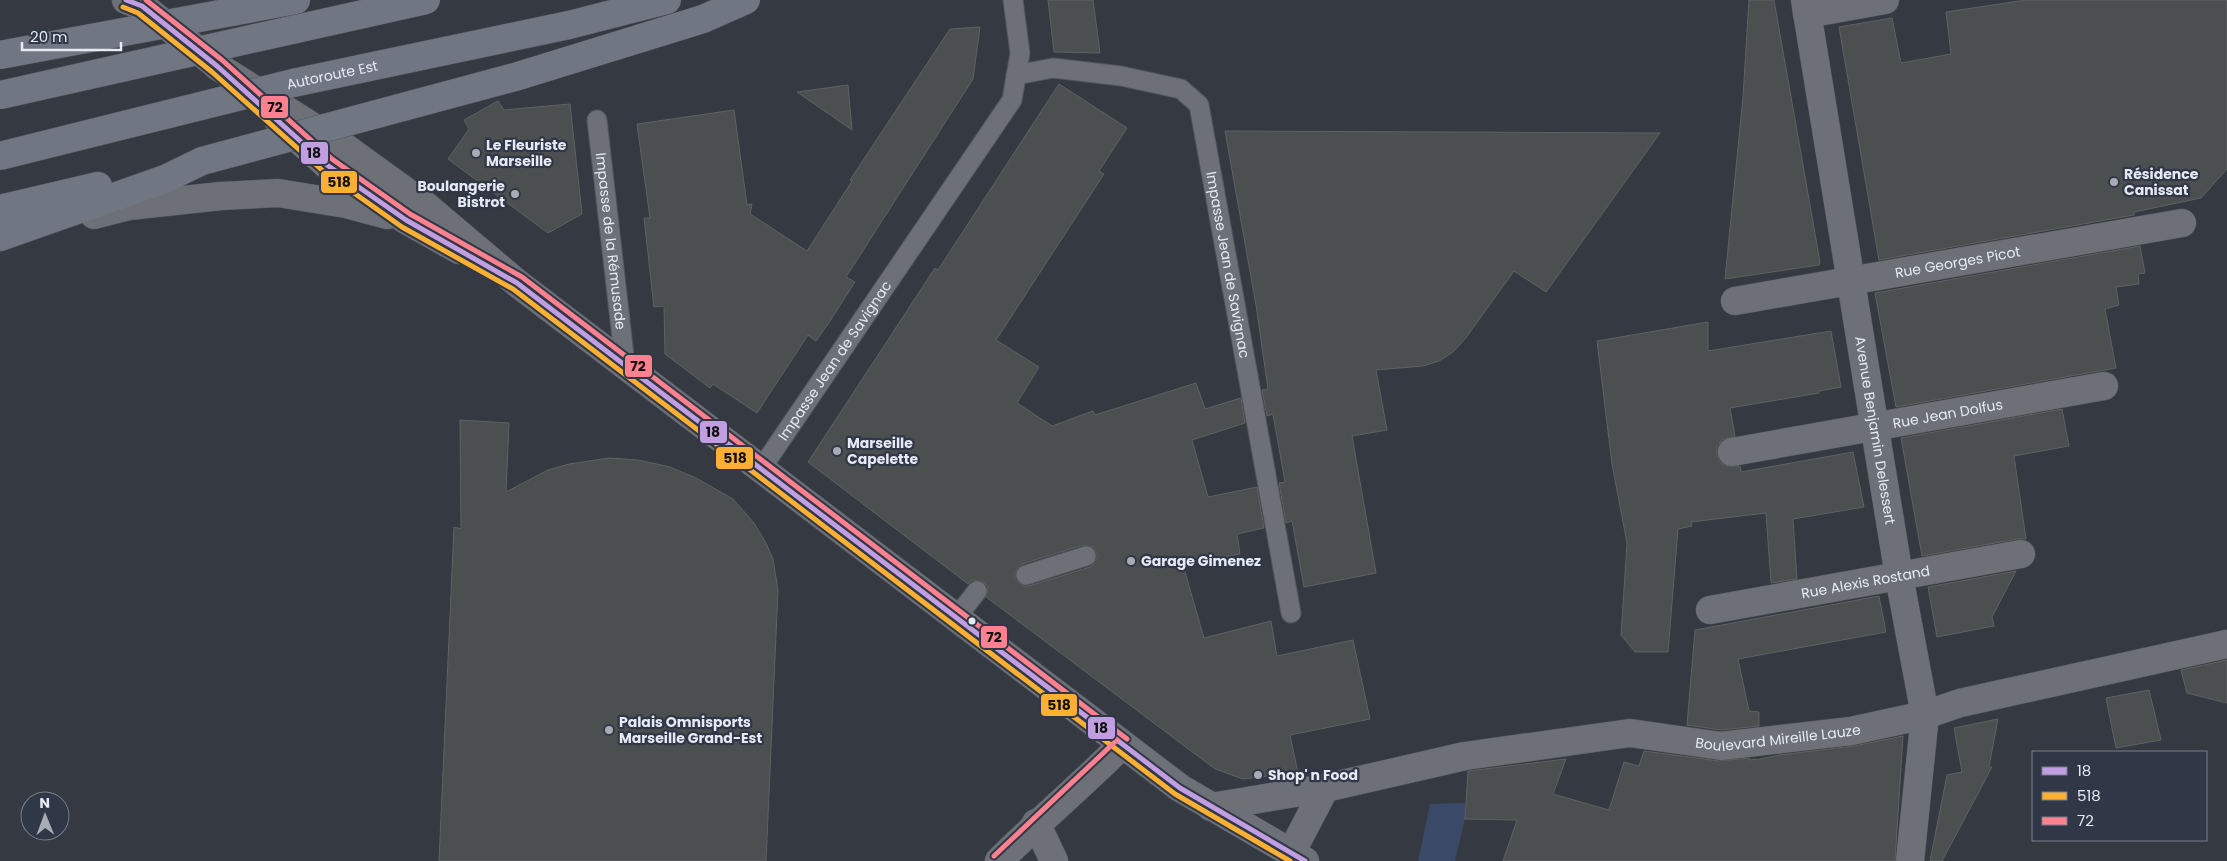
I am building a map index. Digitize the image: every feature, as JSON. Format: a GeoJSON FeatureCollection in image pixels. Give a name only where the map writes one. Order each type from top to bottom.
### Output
{"type":"FeatureCollection","features":[{"type":"Feature","properties":{"kind":"highway"},"geometry":{"type":"LineString","coordinates":[[0,55],[296,0]]}},
{"type":"Feature","properties":{"kind":"highway"},"geometry":{"type":"LineString","coordinates":[[0,95],[426,0]]}},
{"type":"Feature","properties":{"kind":"highway","name":"Autoroute Est"},"geometry":{"type":"LineString","coordinates":[[0,156],[293,83],[569,25],[666,0]]}},
{"type":"Feature","properties":{"kind":"highway"},"geometry":{"type":"LineString","coordinates":[[0,209],[202,161],[515,77],[704,19],[746,0]]}},
{"type":"Feature","properties":{"kind":"highway"},"geometry":{"type":"LineString","coordinates":[[0,237],[165,179],[202,161]]}},
{"type":"Feature","properties":{"kind":"street"},"geometry":{"type":"LineString","coordinates":[[126,0],[142,6],[217,66],[337,157],[406,220],[517,283]]}},
{"type":"Feature","properties":{"kind":"street"},"geometry":{"type":"LineString","coordinates":[[1806,7],[1884,0]]}},
{"type":"Feature","properties":{"kind":"street","name":"Avenue Benjamin Delessert"},"geometry":{"type":"LineString","coordinates":[[1806,7],[1899,576],[1925,715],[1910,861]]}},
{"type":"Feature","properties":{"kind":"street"},"geometry":{"type":"LineString","coordinates":[[278,193],[311,179],[337,157]]}},
{"type":"Feature","properties":{"kind":"street"},"geometry":{"type":"LineString","coordinates":[[337,157],[426,206],[517,283],[1180,788],[1298,857],[1325,788]]}},
{"type":"Feature","properties":{"kind":"street"},"geometry":{"type":"LineString","coordinates":[[0,237],[129,206],[221,196],[278,193],[346,204],[406,220]]}},
{"type":"Feature","properties":{"kind":"street","name":"Rue Georges Picot"},"geometry":{"type":"LineString","coordinates":[[1735,300],[2182,223]]}},
{"type":"Feature","properties":{"kind":"street","name":"Rue Jean Dolfus"},"geometry":{"type":"LineString","coordinates":[[1732,452],[2104,386]]}},
{"type":"Feature","properties":{"kind":"street","name":"Rue Alexis Rostand"},"geometry":{"type":"LineString","coordinates":[[1710,610],[2020,554]]}},
{"type":"Feature","properties":{"kind":"street","name":"Boulevard Mireille Lauze"},"geometry":{"type":"LineString","coordinates":[[1211,806],[1325,788],[1465,756],[1630,733],[1721,746],[1851,731],[1925,715],[1960,703],[2227,644]]}},
{"type":"Feature","properties":{"kind":"street"},"geometry":{"type":"LineString","coordinates":[[999,861],[1036,823],[1090,777],[1122,745]]}},
{"type":"Feature","properties":{"kind":"street"},"geometry":{"type":"LineString","coordinates":[[1036,823],[1054,861]]}},
{"type":"Feature","properties":{"kind":"lane","name":"Impasse Jean de Savignac"},"geometry":{"type":"LineString","coordinates":[[761,469],[1012,100],[1020,52],[1013,0]]}},
{"type":"Feature","properties":{"kind":"lane","name":"Impasse Jean de Savignac"},"geometry":{"type":"LineString","coordinates":[[1016,75],[1053,68],[1121,76],[1181,89],[1199,106],[1291,613]]}},
{"type":"Feature","properties":{"kind":"lane","name":"Impasse de la Rémusade"},"geometry":{"type":"LineString","coordinates":[[597,120],[625,364]]}},
{"type":"Feature","properties":{"kind":"lane"},"geometry":{"type":"LineString","coordinates":[[1026,574],[1086,556]]}},
{"type":"Feature","properties":{"kind":"lane"},"geometry":{"type":"LineString","coordinates":[[956,618],[977,591]]}},
{"type":"Feature","properties":{"kind":"shaded area"},"geometry":{"type":"Polygon","coordinates":[[[1465,803],[1465,819],[1455,861],[1418,861],[1430,804],[1465,803]]]}},
{"type":"Feature","properties":{"kind":"building"},"geometry":{"type":"Polygon","coordinates":[[[1048,0],[1093,0],[1100,53],[1054,52],[1048,0]]]}},
{"type":"Feature","properties":{"kind":"building"},"geometry":{"type":"Polygon","coordinates":[[[1749,0],[1774,0],[1820,262],[1819,265],[1725,279],[1743,97],[1749,0]]]}},
{"type":"Feature","properties":{"kind":"building"},"geometry":{"type":"Polygon","coordinates":[[[2026,0],[2227,0],[2227,169],[2201,198],[2134,212],[2134,215],[1879,260],[1839,27],[1892,18],[1901,63],[1951,54],[1946,12],[2026,0]]]}},
{"type":"Feature","properties":{"kind":"building"},"geometry":{"type":"Polygon","coordinates":[[[980,27],[973,79],[846,277],[855,282],[828,324],[816,341],[808,335],[757,413],[713,384],[710,388],[665,354],[664,306],[654,307],[644,218],[650,218],[637,124],[734,110],[747,205],[752,204],[750,214],[807,251],[852,181],[850,180],[950,29],[980,27]]]}},
{"type":"Feature","properties":{"kind":"building"},"geometry":{"type":"Polygon","coordinates":[[[1059,84],[1127,128],[1099,171],[1104,174],[996,340],[1039,367],[1017,403],[1052,426],[1093,411],[1095,415],[1196,383],[1205,409],[1241,398],[1245,423],[1192,440],[1208,497],[1257,487],[1264,528],[1237,534],[1240,554],[1183,565],[1204,638],[1271,621],[1277,656],[1353,640],[1370,719],[1290,735],[1298,773],[1243,779],[1215,769],[986,597],[988,587],[983,582],[973,580],[968,584],[808,462],[935,268],[938,270],[1059,84]],[[1083,545],[1022,564],[1015,572],[1015,579],[1023,586],[1029,586],[1090,567],[1097,559],[1097,553],[1093,547],[1083,545]]]}},
{"type":"Feature","properties":{"kind":"building"},"geometry":{"type":"Polygon","coordinates":[[[848,85],[852,130],[797,92],[848,85]]]}},
{"type":"Feature","properties":{"kind":"building"},"geometry":{"type":"Polygon","coordinates":[[[498,101],[504,110],[570,104],[582,214],[548,233],[448,159],[469,129],[464,120],[498,101]]]}},
{"type":"Feature","properties":{"kind":"building"},"geometry":{"type":"Polygon","coordinates":[[[1225,131],[1660,133],[1546,292],[1514,271],[1465,339],[1453,352],[1439,361],[1423,366],[1376,370],[1387,430],[1352,436],[1376,573],[1304,587],[1292,521],[1286,523],[1279,483],[1285,482],[1273,414],[1267,416],[1262,390],[1268,389],[1256,305],[1225,131]]]}},
{"type":"Feature","properties":{"kind":"building"},"geometry":{"type":"Polygon","coordinates":[[[2140,246],[2145,273],[2138,274],[2139,284],[2116,287],[2119,305],[2105,309],[2116,368],[1896,407],[1875,293],[2140,246]]]}},
{"type":"Feature","properties":{"kind":"building"},"geometry":{"type":"Polygon","coordinates":[[[1708,322],[1708,351],[1831,331],[1841,387],[1819,391],[1819,393],[1730,408],[1735,436],[1722,440],[1717,447],[1717,455],[1720,462],[1726,466],[1740,466],[1741,472],[1853,452],[1864,507],[1793,519],[1797,579],[1771,583],[1766,513],[1691,522],[1692,526],[1678,529],[1668,652],[1635,652],[1621,635],[1627,543],[1612,464],[1597,341],[1708,322]]]}},
{"type":"Feature","properties":{"kind":"building"},"geometry":{"type":"Polygon","coordinates":[[[2062,409],[2069,446],[2014,456],[2026,539],[1922,556],[1901,438],[2062,409]]]}},
{"type":"Feature","properties":{"kind":"building","name":"Palais Omnisports Marseille Grand-Est"},"geometry":{"type":"Polygon","coordinates":[[[460,420],[509,423],[506,492],[548,470],[569,464],[609,458],[638,460],[670,467],[696,478],[733,499],[754,523],[773,559],[778,590],[766,861],[439,861],[454,527],[461,529],[460,420]]]}},
{"type":"Feature","properties":{"kind":"building"},"geometry":{"type":"Polygon","coordinates":[[[2016,571],[1992,617],[1994,626],[1937,637],[1928,587],[2016,571]]]}},
{"type":"Feature","properties":{"kind":"building"},"geometry":{"type":"Polygon","coordinates":[[[1879,596],[1886,632],[1738,659],[1749,711],[1759,712],[1759,726],[1721,730],[1687,725],[1695,630],[1879,596]]]}},
{"type":"Feature","properties":{"kind":"building"},"geometry":{"type":"Polygon","coordinates":[[[2227,660],[2227,703],[2187,693],[2181,670],[2227,660]]]}},
{"type":"Feature","properties":{"kind":"building"},"geometry":{"type":"Polygon","coordinates":[[[2149,690],[2161,740],[2116,748],[2106,698],[2149,690]]]}},
{"type":"Feature","properties":{"kind":"building"},"geometry":{"type":"Polygon","coordinates":[[[1998,719],[1989,767],[1992,767],[1942,861],[1930,861],[1947,775],[1962,772],[1954,728],[1998,719]]]}},
{"type":"Feature","properties":{"kind":"building"},"geometry":{"type":"Polygon","coordinates":[[[1903,736],[1895,861],[1503,861],[1517,820],[1465,819],[1468,771],[1566,759],[1553,794],[1609,810],[1624,762],[1639,766],[1644,751],[1719,761],[1749,758],[1749,760],[1756,760],[1779,755],[1854,746],[1903,736]]]}},
{"type":"Feature","properties":{"kind":"transit line","name":"18"},"geometry":{"type":"LineString","coordinates":[[126,0],[142,6],[217,66],[327,165],[406,220],[517,283],[1180,788],[1305,861]]}},
{"type":"Feature","properties":{"kind":"transit line","name":"72"},"geometry":{"type":"LineString","coordinates":[[146,0],[222,60],[332,159],[410,214],[522,277],[1127,739]]}},
{"type":"Feature","properties":{"kind":"transit line","name":"518"},"geometry":{"type":"LineString","coordinates":[[123,7],[138,13],[212,72],[323,171],[402,227],[513,289],[1175,794],[1290,861]]}},
{"type":"Feature","properties":{"kind":"transit line","name":"72"},"geometry":{"type":"LineString","coordinates":[[994,856],[1117,740]]}},
{"type":"Feature","properties":{"kind":"place","name":"Le Fleuriste Marseille"},"geometry":{"type":"Point","coordinates":[476,153]}},
{"type":"Feature","properties":{"kind":"place","name":"Résidence Canissat"},"geometry":{"type":"Point","coordinates":[2114,182]}},
{"type":"Feature","properties":{"kind":"place","name":"Boulangerie Bistrot"},"geometry":{"type":"Point","coordinates":[515,194]}},
{"type":"Feature","properties":{"kind":"place","name":"Marseille Capelette"},"geometry":{"type":"Point","coordinates":[837,451]}},
{"type":"Feature","properties":{"kind":"place","name":"Garage Gimenez"},"geometry":{"type":"Point","coordinates":[1131,561]}},
{"type":"Feature","properties":{"kind":"place","name":"Palais Omnisports Marseille Grand-Est"},"geometry":{"type":"Point","coordinates":[609,730]}},
{"type":"Feature","properties":{"kind":"place","name":"Shop' n Food"},"geometry":{"type":"Point","coordinates":[1258,775]}}]}
